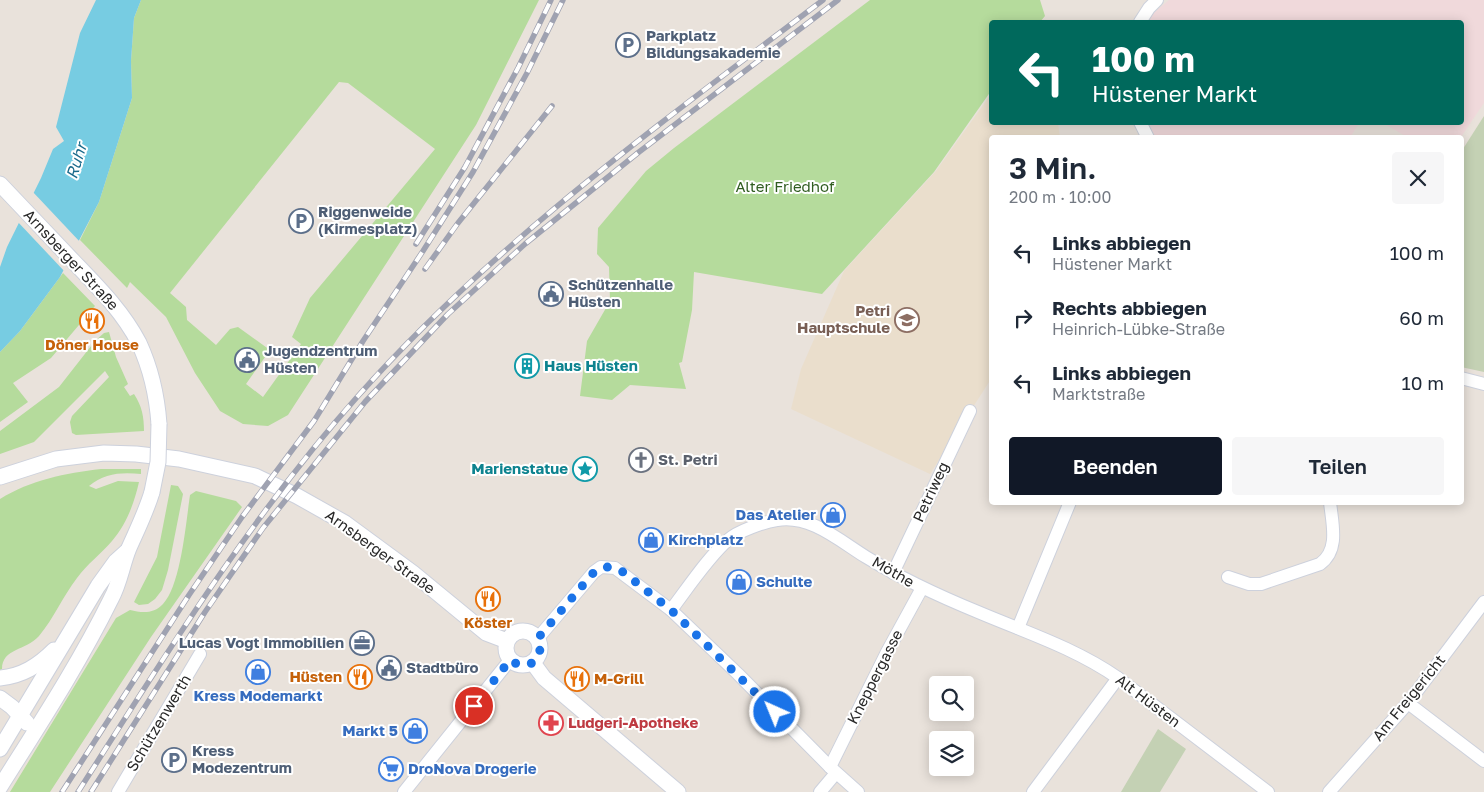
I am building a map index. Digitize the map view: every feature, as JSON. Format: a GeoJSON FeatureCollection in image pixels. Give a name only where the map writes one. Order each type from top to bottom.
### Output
{"type":"FeatureCollection","features":[{"type":"Feature","properties":{"kind":"street"},"geometry":{"type":"LineString","coordinates":[[1141,20],[1157,0]]}},
{"type":"Feature","properties":{"kind":"street","name":"Arnsberger Straße"},"geometry":{"type":"LineString","coordinates":[[0,184],[105,294],[125,320],[139,343],[147,362],[155,391],[159,424],[158,462],[152,492],[112,598],[35,732],[0,787]]}},
{"type":"Feature","properties":{"kind":"street"},"geometry":{"type":"LineString","coordinates":[[1464,379],[1484,384]]}},
{"type":"Feature","properties":{"kind":"street","name":"Petriweg"},"geometry":{"type":"LineString","coordinates":[[893,573],[970,411]]}},
{"type":"Feature","properties":{"kind":"street","name":"Arnsberger Straße"},"geometry":{"type":"LineString","coordinates":[[2,477],[56,459],[104,452],[179,459],[255,476],[297,496],[345,523],[413,572],[486,633],[507,641]]}},
{"type":"Feature","properties":{"kind":"street"},"geometry":{"type":"LineString","coordinates":[[1018,628],[1069,505]]}},
{"type":"Feature","properties":{"kind":"street"},"geometry":{"type":"LineString","coordinates":[[1228,576],[1248,584],[1261,584],[1320,564],[1328,557],[1333,543],[1330,505]]}},
{"type":"Feature","properties":{"kind":"street","name":"Möthe"},"geometry":{"type":"LineString","coordinates":[[671,610],[728,540],[736,534],[777,520],[801,521],[815,526],[893,573],[922,588],[1018,628]]}},
{"type":"Feature","properties":{"kind":"street","name":"Arnsberger Straße"},"geometry":{"type":"LineString","coordinates":[[0,749],[11,722],[108,572],[129,549]]}},
{"type":"Feature","properties":{"kind":"street"},"geometry":{"type":"LineString","coordinates":[[538,638],[594,572],[600,567],[608,566],[615,568],[623,572],[671,610],[738,674],[833,770],[858,792]]}},
{"type":"Feature","properties":{"kind":"street","name":"Kneppergasse"},"geometry":{"type":"LineString","coordinates":[[820,792],[833,770],[887,652],[922,588]]}},
{"type":"Feature","properties":{"kind":"street","name":"Am Freigericht"},"geometry":{"type":"LineString","coordinates":[[1329,792],[1408,703],[1484,602]]}},
{"type":"Feature","properties":{"kind":"street","name":"Alt Hüsten"},"geometry":{"type":"LineString","coordinates":[[1018,628],[1067,648],[1097,664],[1268,792]]}},
{"type":"Feature","properties":{"kind":"street"},"geometry":{"type":"LineString","coordinates":[[519,631],[529,632],[538,638],[540,654],[533,663],[521,666],[510,660],[506,651],[507,641],[514,633],[519,631]]}},
{"type":"Feature","properties":{"kind":"street","name":"Arnsberger Straße"},"geometry":{"type":"LineString","coordinates":[[0,678],[19,674],[36,666],[64,641]]}},
{"type":"Feature","properties":{"kind":"street","name":"Schützenwerth"},"geometry":{"type":"LineString","coordinates":[[118,792],[200,654]]}},
{"type":"Feature","properties":{"kind":"street"},"geometry":{"type":"LineString","coordinates":[[404,792],[510,660]]}},
{"type":"Feature","properties":{"kind":"street"},"geometry":{"type":"LineString","coordinates":[[533,663],[544,678],[678,792]]}},
{"type":"Feature","properties":{"kind":"street"},"geometry":{"type":"LineString","coordinates":[[1033,792],[1118,678]]}},
{"type":"Feature","properties":{"kind":"street"},"geometry":{"type":"LineString","coordinates":[[0,698],[11,722],[35,732]]}},
{"type":"Feature","properties":{"kind":"street"},"geometry":{"type":"LineString","coordinates":[[1408,703],[1484,761]]}},
{"type":"Feature","properties":{"kind":"shaded area"},"geometry":{"type":"Polygon","coordinates":[[[1169,0],[1484,0],[1484,103],[1462,135],[1404,135],[1386,125],[1464,125],[1464,20],[1145,20],[1169,0]]]}},
{"type":"Feature","properties":{"kind":"shaded area","name":"Petri Hauptschule"},"geometry":{"type":"Polygon","coordinates":[[[989,97],[989,125],[1058,125],[1060,135],[989,135],[989,382],[930,474],[791,409],[801,369],[844,271],[936,171],[989,97]]]}},
{"type":"Feature","properties":{"kind":"shaded area"},"geometry":{"type":"Polygon","coordinates":[[[1146,125],[1358,125],[1352,135],[1152,135],[1146,125]]]}},
{"type":"Feature","properties":{"kind":"green space"},"geometry":{"type":"Polygon","coordinates":[[[141,0],[539,0],[476,125],[288,415],[268,426],[243,424],[220,411],[195,373],[166,317],[130,282],[127,288],[80,240],[99,202],[132,98],[131,61],[134,18],[141,0]],[[339,82],[170,293],[186,307],[187,320],[216,345],[230,329],[238,327],[270,350],[246,384],[263,397],[301,344],[292,337],[310,298],[435,149],[348,83],[339,82]]]}},
{"type":"Feature","properties":{"kind":"green space","name":"Alter Friedhof"},"geometry":{"type":"Polygon","coordinates":[[[870,0],[1040,0],[1045,16],[1042,20],[989,20],[989,94],[934,172],[822,294],[694,272],[692,310],[682,362],[679,363],[686,389],[630,385],[612,400],[580,396],[587,341],[610,301],[609,267],[597,254],[598,228],[646,171],[870,0]]]}},
{"type":"Feature","properties":{"kind":"green space"},"geometry":{"type":"Polygon","coordinates":[[[1484,116],[1484,372],[1464,368],[1464,147],[1484,116]]]}},
{"type":"Feature","properties":{"kind":"green space"},"geometry":{"type":"Polygon","coordinates":[[[63,273],[95,306],[51,358],[13,383],[28,402],[0,422],[0,352],[20,331],[63,273]]]}},
{"type":"Feature","properties":{"kind":"green space"},"geometry":{"type":"Polygon","coordinates":[[[109,332],[116,357],[128,384],[124,387],[130,396],[134,394],[141,407],[144,431],[76,435],[72,433],[70,422],[72,416],[109,377],[105,371],[34,442],[0,454],[0,431],[59,387],[95,341],[104,333],[109,332]]]}},
{"type":"Feature","properties":{"kind":"green space"},"geometry":{"type":"Polygon","coordinates":[[[101,469],[141,469],[141,474],[114,474],[101,478],[89,486],[96,489],[118,481],[139,482],[132,506],[125,521],[112,541],[77,578],[39,636],[28,645],[10,653],[0,670],[0,499],[12,492],[49,478],[101,469]]]}},
{"type":"Feature","properties":{"kind":"green space"},"geometry":{"type":"Polygon","coordinates":[[[171,485],[178,486],[183,494],[168,570],[162,590],[155,599],[148,604],[139,605],[134,602],[157,557],[171,485]]]}},
{"type":"Feature","properties":{"kind":"green space"},"geometry":{"type":"Polygon","coordinates":[[[196,491],[236,501],[242,507],[151,637],[50,792],[10,792],[116,618],[130,610],[143,612],[156,610],[169,595],[182,552],[190,495],[196,491]]]}},
{"type":"Feature","properties":{"kind":"green space"},"geometry":{"type":"Polygon","coordinates":[[[1158,729],[1186,749],[1160,792],[1121,792],[1158,729]]]}},
{"type":"Feature","properties":{"kind":"water","name":"Ruhr"},"geometry":{"type":"Polygon","coordinates":[[[96,0],[141,0],[134,18],[131,61],[132,98],[99,202],[60,277],[20,331],[0,352],[0,267],[7,247],[53,149],[64,141],[56,127],[80,33],[96,0]]]}},
{"type":"Feature","properties":{"kind":"pier"},"geometry":{"type":"Polygon","coordinates":[[[32,191],[81,243],[66,273],[17,221],[32,191]]]}},
{"type":"Feature","properties":{"kind":"railway"},"geometry":{"type":"LineString","coordinates":[[416,244],[465,167],[518,68],[551,0]]}},
{"type":"Feature","properties":{"kind":"railway"},"geometry":{"type":"LineString","coordinates":[[62,792],[189,595],[242,517],[314,421],[363,341],[473,172],[527,73],[563,0]]}},
{"type":"Feature","properties":{"kind":"railway"},"geometry":{"type":"LineString","coordinates":[[78,792],[176,639],[245,539],[319,442],[358,396],[410,340],[465,287],[581,187],[701,92],[823,0]]}},
{"type":"Feature","properties":{"kind":"railway"},"geometry":{"type":"LineString","coordinates":[[91,792],[205,612],[263,528],[365,402],[448,314],[525,244],[639,152],[838,0]]}},
{"type":"Feature","properties":{"kind":"railway"},"geometry":{"type":"LineString","coordinates":[[425,269],[458,223],[552,106]]}},
{"type":"Feature","properties":{"kind":"place","name":"Parkplatz Bildungsakademie"},"geometry":{"type":"Point","coordinates":[628,45]}},
{"type":"Feature","properties":{"kind":"place","name":"Riggenweide (Kirmesplatz)"},"geometry":{"type":"Point","coordinates":[301,221]}},
{"type":"Feature","properties":{"kind":"place","name":"Schützenhalle Hüsten"},"geometry":{"type":"Point","coordinates":[551,294]}},
{"type":"Feature","properties":{"kind":"place","name":"Petri Hauptschule"},"geometry":{"type":"Point","coordinates":[907,320]}},
{"type":"Feature","properties":{"kind":"place","name":"Döner House"},"geometry":{"type":"Point","coordinates":[92,321]}},
{"type":"Feature","properties":{"kind":"place","name":"Jugendzentrum Hüsten"},"geometry":{"type":"Point","coordinates":[247,360]}},
{"type":"Feature","properties":{"kind":"place","name":"Haus Hüsten"},"geometry":{"type":"Point","coordinates":[527,366]}},
{"type":"Feature","properties":{"kind":"place","name":"St. Petri"},"geometry":{"type":"Point","coordinates":[641,460]}},
{"type":"Feature","properties":{"kind":"place","name":"Marienstatue"},"geometry":{"type":"Point","coordinates":[585,469]}},
{"type":"Feature","properties":{"kind":"place","name":"Das Atelier"},"geometry":{"type":"Point","coordinates":[833,515]}},
{"type":"Feature","properties":{"kind":"place","name":"Kirchplatz"},"geometry":{"type":"Point","coordinates":[651,540]}},
{"type":"Feature","properties":{"kind":"place","name":"Schulte"},"geometry":{"type":"Point","coordinates":[739,582]}},
{"type":"Feature","properties":{"kind":"place","name":"Köster"},"geometry":{"type":"Point","coordinates":[488,599]}},
{"type":"Feature","properties":{"kind":"place","name":"Lucas Vogt Immobilien"},"geometry":{"type":"Point","coordinates":[362,643]}},
{"type":"Feature","properties":{"kind":"place","name":"Stadtbüro"},"geometry":{"type":"Point","coordinates":[389,668]}},
{"type":"Feature","properties":{"kind":"place","name":"Kress Modemarkt"},"geometry":{"type":"Point","coordinates":[258,672]}},
{"type":"Feature","properties":{"kind":"place","name":"Hüsten"},"geometry":{"type":"Point","coordinates":[360,677]}},
{"type":"Feature","properties":{"kind":"place","name":"M-Grill"},"geometry":{"type":"Point","coordinates":[577,679]}},
{"type":"Feature","properties":{"kind":"place","name":"Ludgeri-Apotheke"},"geometry":{"type":"Point","coordinates":[551,723]}},
{"type":"Feature","properties":{"kind":"place","name":"Markt 5"},"geometry":{"type":"Point","coordinates":[415,731]}},
{"type":"Feature","properties":{"kind":"place","name":"Kress Modezentrum"},"geometry":{"type":"Point","coordinates":[174,760]}},
{"type":"Feature","properties":{"kind":"place","name":"DroNova Drogerie"},"geometry":{"type":"Point","coordinates":[391,769]}},
{"type":"Feature","properties":{"kind":"route"},"geometry":{"type":"LineString","coordinates":[[474,706],[510,660],[521,666],[533,663],[537,659],[540,654],[538,638],[594,572],[600,567],[608,566],[623,572],[671,610],[775,712]]}}]}
